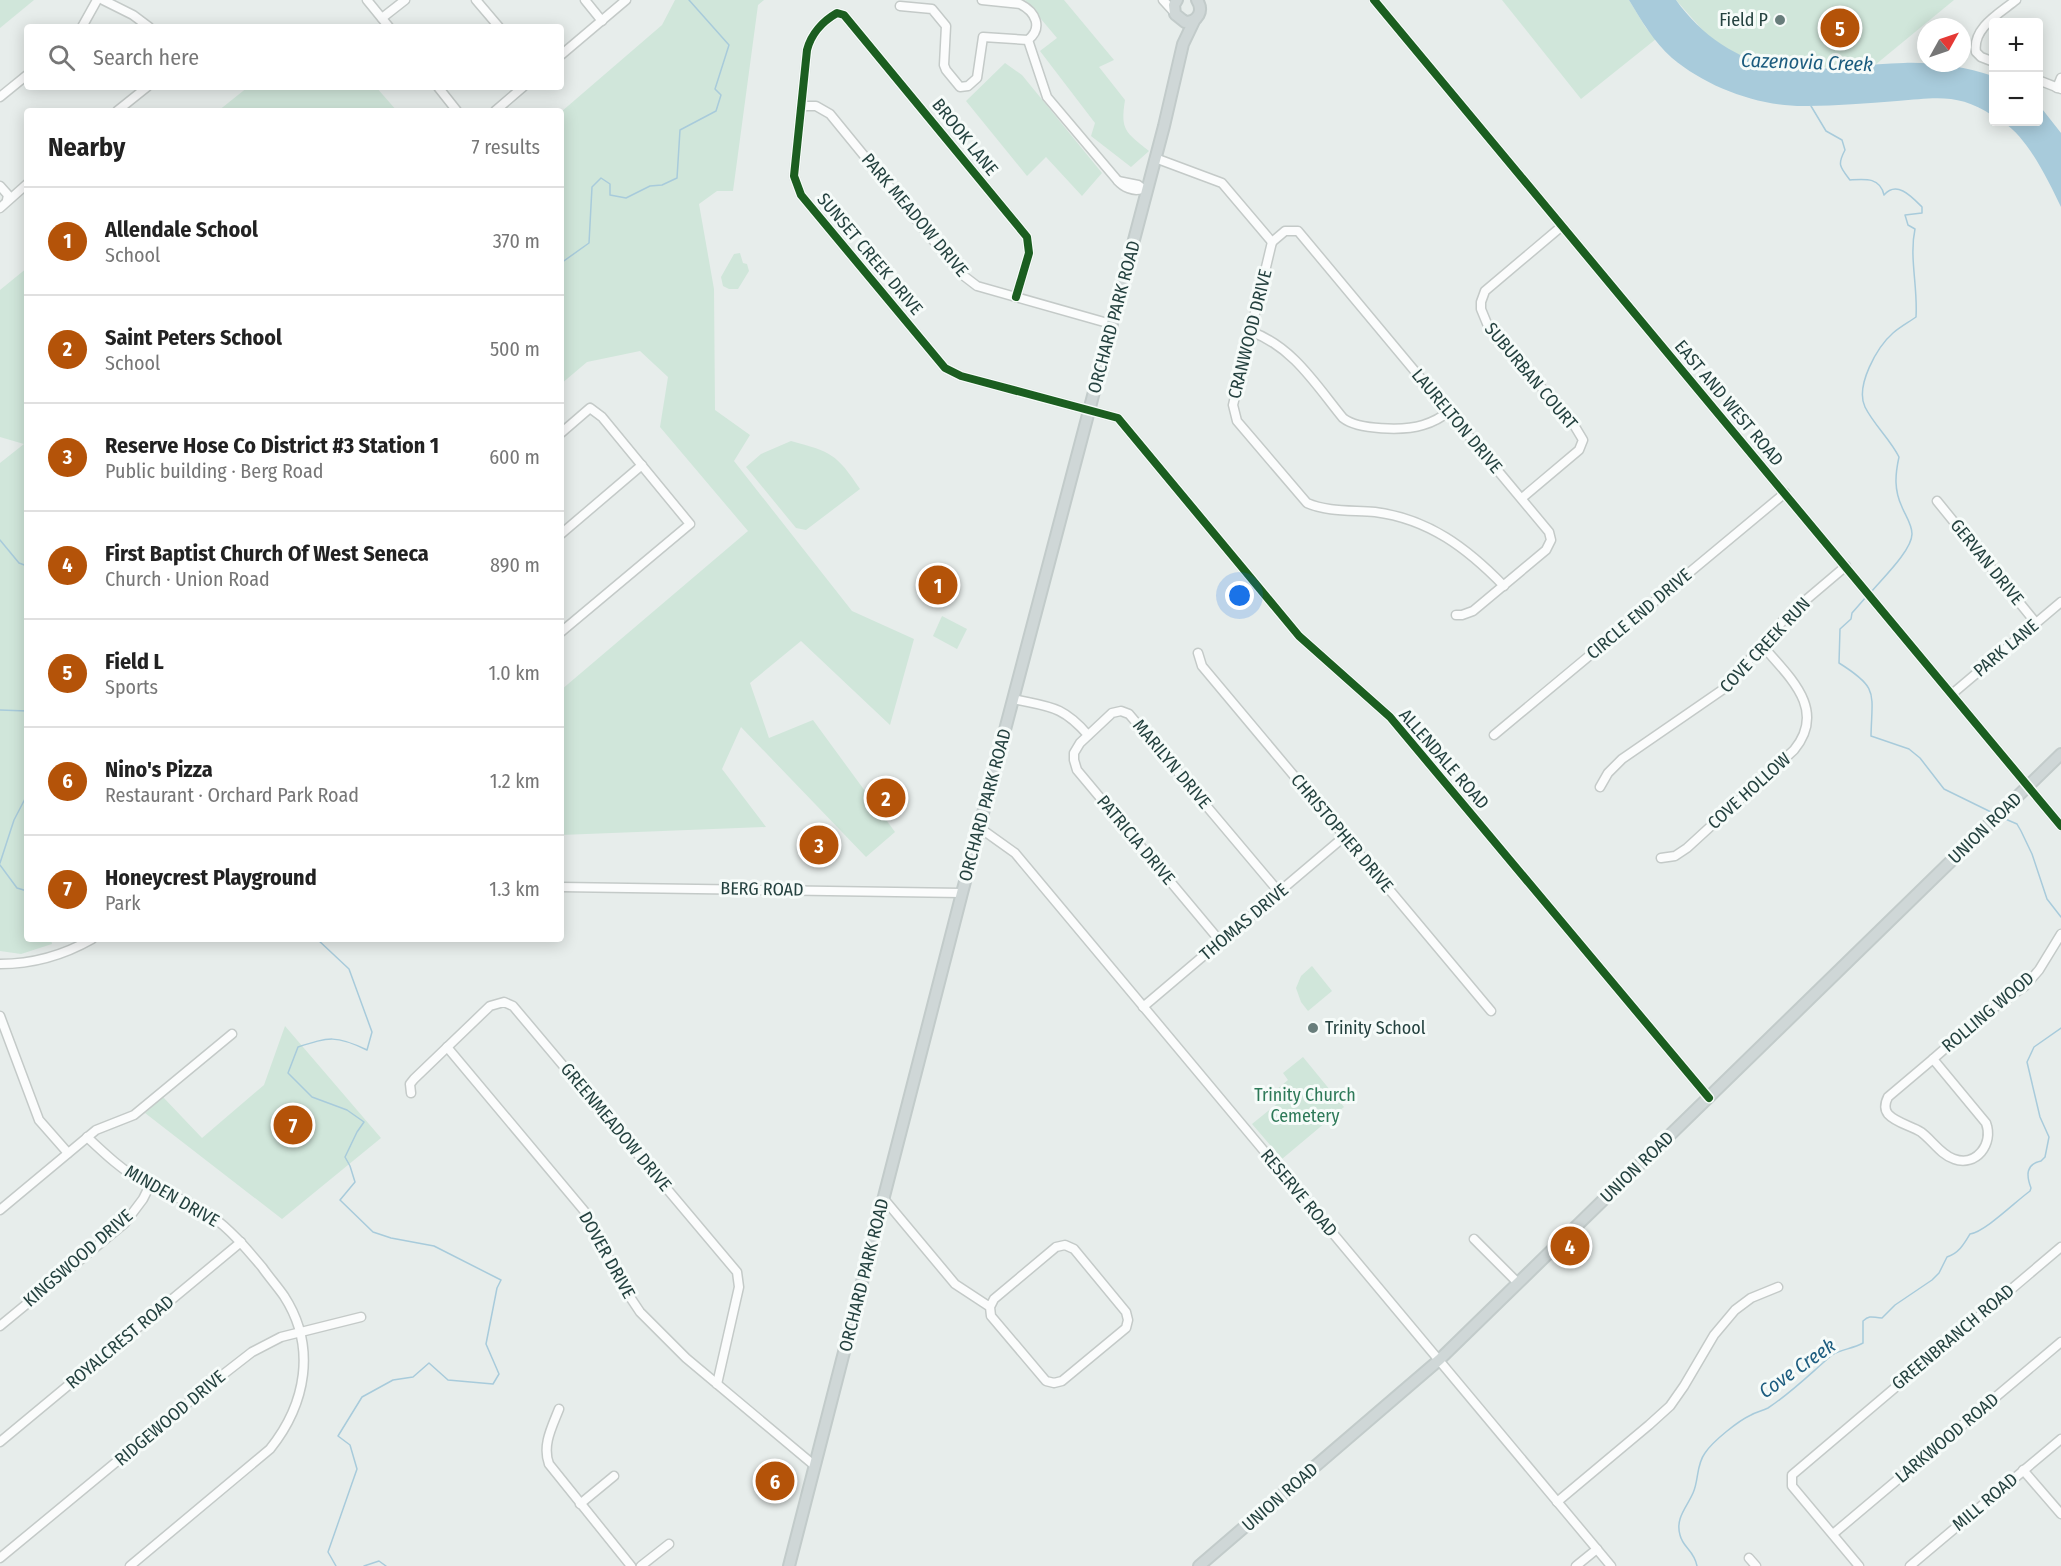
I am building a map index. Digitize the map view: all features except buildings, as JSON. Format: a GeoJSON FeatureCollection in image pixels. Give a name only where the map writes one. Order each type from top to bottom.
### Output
{"type":"FeatureCollection","features":[{"type":"Feature","properties":{"kind":"main road"},"geometry":{"type":"LineString","coordinates":[[1177,0],[1174,5],[1175,14],[1185,22],[1194,21]]}},
{"type":"Feature","properties":{"kind":"main road","name":"ORCHARD PARK ROAD"},"geometry":{"type":"LineString","coordinates":[[789,1566],[962,893],[1090,410],[1144,190],[1155,158],[1183,44],[1200,14],[1199,1]]}},
{"type":"Feature","properties":{"kind":"main road","name":"ORCHARD PARK ROAD"},"geometry":{"type":"LineString","coordinates":[[1175,14],[1183,44]]}},
{"type":"Feature","properties":{"kind":"main road","name":"UNION ROAD"},"geometry":{"type":"LineString","coordinates":[[1199,1566],[1439,1360],[2061,753]]}},
{"type":"Feature","properties":{"kind":"street"},"geometry":{"type":"LineString","coordinates":[[84,24],[96,0]]}},
{"type":"Feature","properties":{"kind":"street"},"geometry":{"type":"LineString","coordinates":[[103,0],[133,15],[145,24]]}},
{"type":"Feature","properties":{"kind":"street"},"geometry":{"type":"LineString","coordinates":[[367,0],[387,24]]}},
{"type":"Feature","properties":{"kind":"street"},"geometry":{"type":"LineString","coordinates":[[382,18],[405,0]]}},
{"type":"Feature","properties":{"kind":"street"},"geometry":{"type":"LineString","coordinates":[[476,0],[496,24]]}},
{"type":"Feature","properties":{"kind":"street"},"geometry":{"type":"LineString","coordinates":[[585,0],[603,21]]}},
{"type":"Feature","properties":{"kind":"street"},"geometry":{"type":"LineString","coordinates":[[564,53],[626,0]]}},
{"type":"Feature","properties":{"kind":"street"},"geometry":{"type":"LineString","coordinates":[[900,6],[932,9],[946,26],[944,65],[960,87],[968,86],[977,78],[983,37],[1028,40],[1036,33],[1037,24],[1025,7],[1020,4],[982,0]]}},
{"type":"Feature","properties":{"kind":"street"},"geometry":{"type":"LineString","coordinates":[[1163,0],[1175,14]]}},
{"type":"Feature","properties":{"kind":"street","name":"EAST AND WEST ROAD"},"geometry":{"type":"LineString","coordinates":[[1374,0],[2061,826]]}},
{"type":"Feature","properties":{"kind":"street"},"geometry":{"type":"LineString","coordinates":[[1995,18],[2016,0]]}},
{"type":"Feature","properties":{"kind":"street","name":"SUNSET CREEK DRIVE"},"geometry":{"type":"LineString","coordinates":[[837,13],[810,38],[807,50],[794,176],[801,195],[945,368],[961,376],[1090,410]]}},
{"type":"Feature","properties":{"kind":"street","name":"BROOK LANE"},"geometry":{"type":"LineString","coordinates":[[837,13],[844,15],[1027,237],[1029,253],[1016,297]]}},
{"type":"Feature","properties":{"kind":"street"},"geometry":{"type":"LineString","coordinates":[[1989,23],[1977,37],[1976,45],[1978,55],[1989,60]]}},
{"type":"Feature","properties":{"kind":"street"},"geometry":{"type":"LineString","coordinates":[[1028,40],[1047,97],[1118,181],[1138,185],[1144,190]]}},
{"type":"Feature","properties":{"kind":"street"},"geometry":{"type":"LineString","coordinates":[[0,97],[24,77]]}},
{"type":"Feature","properties":{"kind":"street"},"geometry":{"type":"LineString","coordinates":[[2043,82],[2059,88],[2061,78]]}},
{"type":"Feature","properties":{"kind":"street"},"geometry":{"type":"LineString","coordinates":[[121,108],[143,90]]}},
{"type":"Feature","properties":{"kind":"street"},"geometry":{"type":"LineString","coordinates":[[440,90],[456,108]]}},
{"type":"Feature","properties":{"kind":"street"},"geometry":{"type":"LineString","coordinates":[[498,108],[520,90]]}},
{"type":"Feature","properties":{"kind":"street","name":"PARK MEADOW DRIVE"},"geometry":{"type":"LineString","coordinates":[[802,106],[816,106],[830,114],[960,273],[977,286],[1111,324]]}},
{"type":"Feature","properties":{"kind":"street"},"geometry":{"type":"LineString","coordinates":[[1155,158],[1222,183],[1272,242]]}},
{"type":"Feature","properties":{"kind":"street"},"geometry":{"type":"LineString","coordinates":[[0,186],[8,195],[7,200]]}},
{"type":"Feature","properties":{"kind":"street"},"geometry":{"type":"LineString","coordinates":[[0,208],[24,186]]}},
{"type":"Feature","properties":{"kind":"street","name":"SUBURBAN COURT"},"geometry":{"type":"LineString","coordinates":[[1522,498],[1579,450],[1583,440],[1574,425],[1488,326],[1482,315],[1481,302],[1489,287],[1562,226]]}},
{"type":"Feature","properties":{"kind":"street","name":"LAURELTON DRIVE"},"geometry":{"type":"LineString","coordinates":[[1272,242],[1285,231],[1298,231],[1549,532],[1551,540],[1548,549],[1473,611],[1456,615]]}},
{"type":"Feature","properties":{"kind":"street","name":"CRANWOOD DRIVE"},"geometry":{"type":"LineString","coordinates":[[1272,242],[1233,405],[1234,416],[1304,501],[1319,507],[1379,513],[1425,526],[1471,553],[1504,586]]}},
{"type":"Feature","properties":{"kind":"street"},"geometry":{"type":"LineString","coordinates":[[1252,332],[1275,342],[1290,354],[1343,418],[1353,424],[1414,427],[1433,422],[1449,411]]}},
{"type":"Feature","properties":{"kind":"street"},"geometry":{"type":"LineString","coordinates":[[564,430],[590,408],[602,417],[690,524],[564,630]]}},
{"type":"Feature","properties":{"kind":"street","name":"ALLENDALE ROAD"},"geometry":{"type":"LineString","coordinates":[[1090,410],[1118,418],[1299,636],[1390,717],[1709,1098]]}},
{"type":"Feature","properties":{"kind":"street"},"geometry":{"type":"LineString","coordinates":[[564,531],[642,465]]}},
{"type":"Feature","properties":{"kind":"street","name":"CIRCLE END DRIVE"},"geometry":{"type":"LineString","coordinates":[[1494,735],[1785,493]]}},
{"type":"Feature","properties":{"kind":"street","name":"GERVAN DRIVE"},"geometry":{"type":"LineString","coordinates":[[1937,501],[2036,623]]}},
{"type":"Feature","properties":{"kind":"street","name":"COVE CREEK RUN"},"geometry":{"type":"LineString","coordinates":[[1600,788],[1608,773],[1622,759],[1725,688],[1797,607],[1846,566]]}},
{"type":"Feature","properties":{"kind":"street","name":"PARK LANE"},"geometry":{"type":"LineString","coordinates":[[1952,694],[2061,602]]}},
{"type":"Feature","properties":{"kind":"street","name":"COVE HOLLOW"},"geometry":{"type":"LineString","coordinates":[[1661,858],[1672,856],[1687,848],[1794,750],[1802,738],[1808,715],[1803,698],[1762,645]]}},
{"type":"Feature","properties":{"kind":"street","name":"CHRISTOPHER DRIVE"},"geometry":{"type":"LineString","coordinates":[[1198,653],[1202,666],[1491,1011]]}},
{"type":"Feature","properties":{"kind":"street"},"geometry":{"type":"LineString","coordinates":[[1013,699],[1060,710],[1073,718],[1088,735]]}},
{"type":"Feature","properties":{"kind":"street","name":"MARILYN DRIVE"},"geometry":{"type":"LineString","coordinates":[[1088,735],[1116,711],[1129,714],[1279,892]]}},
{"type":"Feature","properties":{"kind":"street","name":"PATRICIA DRIVE"},"geometry":{"type":"LineString","coordinates":[[1088,735],[1074,753],[1077,770],[1220,941]]}},
{"type":"Feature","properties":{"kind":"street","name":"RESERVE ROAD"},"geometry":{"type":"LineString","coordinates":[[980,828],[1015,853],[1611,1566]]}},
{"type":"Feature","properties":{"kind":"street","name":"THOMAS DRIVE"},"geometry":{"type":"LineString","coordinates":[[1143,1007],[1345,836]]}},
{"type":"Feature","properties":{"kind":"street","name":"BERG ROAD"},"geometry":{"type":"LineString","coordinates":[[564,887],[962,893]]}},
{"type":"Feature","properties":{"kind":"street","name":"ROLLING WOOD"},"geometry":{"type":"LineString","coordinates":[[1933,1059],[1983,1118],[1988,1128],[1988,1140],[1983,1150],[1967,1160],[1950,1158],[1920,1131],[1890,1116],[1885,1108],[1888,1097],[1981,1017],[2025,986],[2039,970],[2061,934]]}},
{"type":"Feature","properties":{"kind":"street"},"geometry":{"type":"LineString","coordinates":[[0,964],[45,958],[86,942]]}},
{"type":"Feature","properties":{"kind":"street","name":"GREENMEADOW DRIVE"},"geometry":{"type":"LineString","coordinates":[[411,1093],[411,1084],[414,1079],[494,1004],[504,1002],[513,1006],[739,1276],[740,1287],[717,1384]]}},
{"type":"Feature","properties":{"kind":"street"},"geometry":{"type":"LineString","coordinates":[[0,1016],[39,1120],[68,1153]]}},
{"type":"Feature","properties":{"kind":"street"},"geometry":{"type":"LineString","coordinates":[[0,1210],[87,1137],[102,1126],[134,1115],[232,1034]]}},
{"type":"Feature","properties":{"kind":"street","name":"DOVER DRIVE"},"geometry":{"type":"LineString","coordinates":[[447,1047],[586,1213],[624,1288],[640,1312],[670,1344],[815,1466]]}},
{"type":"Feature","properties":{"kind":"street","name":"MINDEN DRIVE"},"geometry":{"type":"LineString","coordinates":[[87,1137],[127,1172],[200,1208],[241,1242],[285,1298],[300,1332],[304,1364],[301,1391],[296,1408],[278,1440],[255,1463],[130,1566]]}},
{"type":"Feature","properties":{"kind":"street","name":"KINGSWOOD DRIVE"},"geometry":{"type":"LineString","coordinates":[[0,1326],[124,1223],[143,1199],[150,1185]]}},
{"type":"Feature","properties":{"kind":"street"},"geometry":{"type":"LineString","coordinates":[[884,1199],[955,1284],[990,1307]]}},
{"type":"Feature","properties":{"kind":"street"},"geometry":{"type":"LineString","coordinates":[[1474,1239],[1518,1283]]}},
{"type":"Feature","properties":{"kind":"street","name":"ROYALCREST ROAD"},"geometry":{"type":"LineString","coordinates":[[0,1442],[241,1242]]}},
{"type":"Feature","properties":{"kind":"street"},"geometry":{"type":"LineString","coordinates":[[1065,1245],[1074,1249],[1126,1312],[1128,1320],[1125,1328],[1062,1381],[1054,1383],[1046,1381],[991,1316],[990,1307],[994,1299],[1056,1247],[1065,1245]]}},
{"type":"Feature","properties":{"kind":"street","name":"GREENBRANCH ROAD"},"geometry":{"type":"LineString","coordinates":[[1833,1534],[1792,1486],[1791,1479],[1794,1472],[2061,1247]]}},
{"type":"Feature","properties":{"kind":"street"},"geometry":{"type":"LineString","coordinates":[[1557,1502],[1670,1406],[1714,1335],[1735,1310],[1751,1298],[1778,1287]]}},
{"type":"Feature","properties":{"kind":"street","name":"RIDGEWOOD DRIVE"},"geometry":{"type":"LineString","coordinates":[[0,1558],[235,1364],[270,1342],[360,1317]]}},
{"type":"Feature","properties":{"kind":"street","name":"LARKWOOD ROAD"},"geometry":{"type":"LineString","coordinates":[[1833,1534],[2061,1342]]}},
{"type":"Feature","properties":{"kind":"street"},"geometry":{"type":"LineString","coordinates":[[559,1409],[547,1442],[546,1455],[555,1473],[631,1566]]}},
{"type":"Feature","properties":{"kind":"street","name":"MILL ROAD"},"geometry":{"type":"LineString","coordinates":[[1910,1566],[2061,1439]]}},
{"type":"Feature","properties":{"kind":"street"},"geometry":{"type":"LineString","coordinates":[[2024,1470],[2061,1514]]}},
{"type":"Feature","properties":{"kind":"street"},"geometry":{"type":"LineString","coordinates":[[580,1504],[614,1476]]}},
{"type":"Feature","properties":{"kind":"street"},"geometry":{"type":"LineString","coordinates":[[1833,1534],[1859,1566]]}},
{"type":"Feature","properties":{"kind":"street"},"geometry":{"type":"LineString","coordinates":[[641,1566],[669,1544]]}},
{"type":"Feature","properties":{"kind":"street"},"geometry":{"type":"LineString","coordinates":[[1576,1566],[1597,1549]]}},
{"type":"Feature","properties":{"kind":"street"},"geometry":{"type":"LineString","coordinates":[[1749,1558],[1756,1566]]}},
{"type":"Feature","properties":{"kind":"green space"},"geometry":{"type":"Polygon","coordinates":[[[0,0],[34,0],[0,28],[0,0]]]}},
{"type":"Feature","properties":{"kind":"green space"},"geometry":{"type":"Polygon","coordinates":[[[675,0],[764,0],[758,5],[733,191],[717,191],[699,204],[714,289],[715,410],[750,435],[734,461],[852,611],[914,639],[890,725],[801,641],[750,683],[769,738],[813,720],[895,832],[866,857],[741,727],[722,769],[766,827],[564,835],[564,687],[748,531],[660,427],[668,377],[640,351],[587,362],[564,381],[564,109],[662,25],[675,0]]]}},
{"type":"Feature","properties":{"kind":"green space"},"geometry":{"type":"Polygon","coordinates":[[[1025,0],[1064,0],[1114,60],[1099,67],[1125,100],[1123,118],[1126,130],[1149,151],[1131,167],[1091,136],[1095,123],[1040,51],[1057,38],[1025,0]]]}},
{"type":"Feature","properties":{"kind":"green space"},"geometry":{"type":"Polygon","coordinates":[[[1502,0],[1629,0],[1646,28],[1656,39],[1581,99],[1502,0]]]}},
{"type":"Feature","properties":{"kind":"green space"},"geometry":{"type":"Polygon","coordinates":[[[1676,0],[1954,0],[1932,18],[1917,18],[1917,30],[1875,65],[1802,69],[1777,67],[1730,51],[1706,34],[1676,0]]]}},
{"type":"Feature","properties":{"kind":"green space"},"geometry":{"type":"Polygon","coordinates":[[[1005,63],[1022,75],[1102,173],[1082,196],[1046,157],[1027,176],[966,101],[1005,63]]]}},
{"type":"Feature","properties":{"kind":"green space"},"geometry":{"type":"Polygon","coordinates":[[[244,90],[379,90],[394,108],[222,108],[244,90]]]}},
{"type":"Feature","properties":{"kind":"green space"},"geometry":{"type":"Polygon","coordinates":[[[740,253],[749,271],[738,289],[729,289],[723,286],[721,277],[734,254],[740,253]]]}},
{"type":"Feature","properties":{"kind":"green space"},"geometry":{"type":"Polygon","coordinates":[[[24,270],[24,444],[0,437],[0,290],[24,270]]]}},
{"type":"Feature","properties":{"kind":"green space"},"geometry":{"type":"Polygon","coordinates":[[[791,441],[832,456],[845,468],[860,489],[806,530],[796,528],[746,467],[761,454],[791,441]]]}},
{"type":"Feature","properties":{"kind":"green space"},"geometry":{"type":"Polygon","coordinates":[[[24,444],[24,942],[52,942],[52,944],[21,954],[0,951],[0,463],[24,444]]]}},
{"type":"Feature","properties":{"kind":"green space"},"geometry":{"type":"Polygon","coordinates":[[[942,616],[967,629],[957,649],[933,636],[942,616]]]}},
{"type":"Feature","properties":{"kind":"green space"},"geometry":{"type":"Polygon","coordinates":[[[1312,966],[1332,991],[1308,1011],[1301,1002],[1296,988],[1301,976],[1312,966]]]}},
{"type":"Feature","properties":{"kind":"green space"},"geometry":{"type":"Polygon","coordinates":[[[285,1026],[381,1138],[282,1219],[145,1113],[163,1097],[202,1138],[264,1085],[285,1026]]]}},
{"type":"Feature","properties":{"kind":"green space","name":"Trinity Church Cemetery"},"geometry":{"type":"Polygon","coordinates":[[[1303,1057],[1344,1107],[1282,1159],[1252,1124],[1278,1103],[1270,1095],[1288,1080],[1283,1073],[1303,1057]]]}},
{"type":"Feature","properties":{"kind":"water"},"geometry":{"type":"Polygon","coordinates":[[[1629,0],[1676,0],[1688,15],[1715,40],[1748,58],[1766,64],[1803,69],[1917,63],[1917,72],[1971,72],[1972,70],[1989,75],[1989,114],[1958,100],[1947,99],[1807,106],[1753,99],[1718,87],[1686,69],[1665,52],[1629,0]]]}},
{"type":"Feature","properties":{"kind":"water"},"geometry":{"type":"Polygon","coordinates":[[[2043,110],[2061,133],[2061,207],[2044,172],[2021,138],[2008,126],[2043,126],[2043,110]]]}},
{"type":"Feature","properties":{"kind":"waterway"},"geometry":{"type":"LineString","coordinates":[[564,261],[589,243],[592,187],[601,178],[610,184],[610,195],[626,198],[650,186],[662,185],[677,178],[680,130],[716,111],[721,95],[715,89],[729,45],[689,0]]}},
{"type":"Feature","properties":{"kind":"waterway","name":"Cove Creek"},"geometry":{"type":"LineString","coordinates":[[1811,106],[1826,131],[1842,140],[1845,150],[1841,166],[1850,180],[1871,180],[1879,185],[1884,195],[1894,189],[1899,190],[1909,195],[1922,207],[1922,213],[1905,215],[1908,225],[1915,229],[1913,250],[1916,317],[1893,333],[1880,348],[1869,367],[1863,389],[1865,407],[1899,457],[1896,488],[1912,534],[1911,541],[1902,556],[1872,591]]}},
{"type":"Feature","properties":{"kind":"waterway"},"geometry":{"type":"LineString","coordinates":[[0,540],[19,563],[24,565]]}},
{"type":"Feature","properties":{"kind":"waterway","name":"Cove Creek"},"geometry":{"type":"LineString","coordinates":[[1866,597],[1852,613],[1851,619],[1840,629],[1839,663],[1867,685],[1872,700],[1871,736],[1909,749],[1920,758],[1944,789],[1993,813]]}},
{"type":"Feature","properties":{"kind":"waterway"},"geometry":{"type":"LineString","coordinates":[[0,710],[24,711]]}},
{"type":"Feature","properties":{"kind":"waterway"},"geometry":{"type":"LineString","coordinates":[[0,863],[14,820],[24,801]]}},
{"type":"Feature","properties":{"kind":"waterway","name":"Cove Creek"},"geometry":{"type":"LineString","coordinates":[[2003,818],[2017,824],[2032,854],[2047,899],[2061,917]]}},
{"type":"Feature","properties":{"kind":"waterway"},"geometry":{"type":"LineString","coordinates":[[0,865],[17,888],[24,890]]}},
{"type":"Feature","properties":{"kind":"waterway"},"geometry":{"type":"LineString","coordinates":[[320,942],[349,969],[372,1032],[367,1050],[348,1042],[332,1039],[298,1047],[288,1073],[312,1097],[347,1110],[364,1122],[345,1157],[355,1182],[340,1200],[373,1232],[391,1238],[434,1246],[501,1280],[497,1288],[486,1344],[499,1374],[493,1384],[448,1380],[429,1363],[413,1377],[393,1380],[362,1397],[338,1436],[350,1445],[357,1469],[328,1552],[336,1566]]}},
{"type":"Feature","properties":{"kind":"waterway","name":"Cove Creek"},"geometry":{"type":"LineString","coordinates":[[1697,1566],[1694,1556],[1681,1539],[1679,1523],[1695,1488],[1700,1462],[1709,1448],[1739,1422],[1768,1408],[1785,1396],[1832,1355],[1863,1343],[1863,1321],[1870,1317],[1882,1318],[1895,1305],[1932,1280],[1939,1273],[1947,1257],[1958,1251],[1970,1234],[1984,1228],[2030,1191],[2028,1171],[2032,1165],[2045,1157],[2049,1137],[2040,1117],[2027,1062],[2034,1047],[2061,1028]]}},
{"type":"Feature","properties":{"kind":"waterway"},"geometry":{"type":"LineString","coordinates":[[364,1566],[379,1561],[386,1566]]}},
{"type":"Feature","properties":{"kind":"cycle path"},"geometry":{"type":"LineString","coordinates":[[1374,0],[2061,826]]}},
{"type":"Feature","properties":{"kind":"cycle path"},"geometry":{"type":"LineString","coordinates":[[1016,297],[1029,253],[1027,237],[844,15],[837,13],[832,16],[815,33],[807,50],[794,176],[801,195],[945,368],[961,376],[1118,418],[1299,636],[1390,717],[1709,1098]]}},
{"type":"Feature","properties":{"kind":"place","name":"Field P"},"geometry":{"type":"Point","coordinates":[1780,20]}},
{"type":"Feature","properties":{"kind":"place","name":"Field L"},"geometry":{"type":"Point","coordinates":[1840,28]}},
{"type":"Feature","properties":{"kind":"place","name":"Allendale School"},"geometry":{"type":"Point","coordinates":[938,585]}},
{"type":"Feature","properties":{"kind":"place","name":"Saint Peters School"},"geometry":{"type":"Point","coordinates":[886,798]}},
{"type":"Feature","properties":{"kind":"place","name":"Reserve Hose Co District #3 Station 1"},"geometry":{"type":"Point","coordinates":[819,845]}},
{"type":"Feature","properties":{"kind":"place","name":"Trinity School"},"geometry":{"type":"Point","coordinates":[1313,1028]}},
{"type":"Feature","properties":{"kind":"place","name":"Honeycrest Playground"},"geometry":{"type":"Point","coordinates":[293,1125]}},
{"type":"Feature","properties":{"kind":"place","name":"First Baptist Church Of West Seneca"},"geometry":{"type":"Point","coordinates":[1570,1246]}},
{"type":"Feature","properties":{"kind":"place","name":"Nino's Pizza"},"geometry":{"type":"Point","coordinates":[775,1481]}},
{"type":"Feature","properties":{"kind":"water label","name":"Cazenovia Creek"},"geometry":{"type":"Point","coordinates":[1807,62]}}]}
